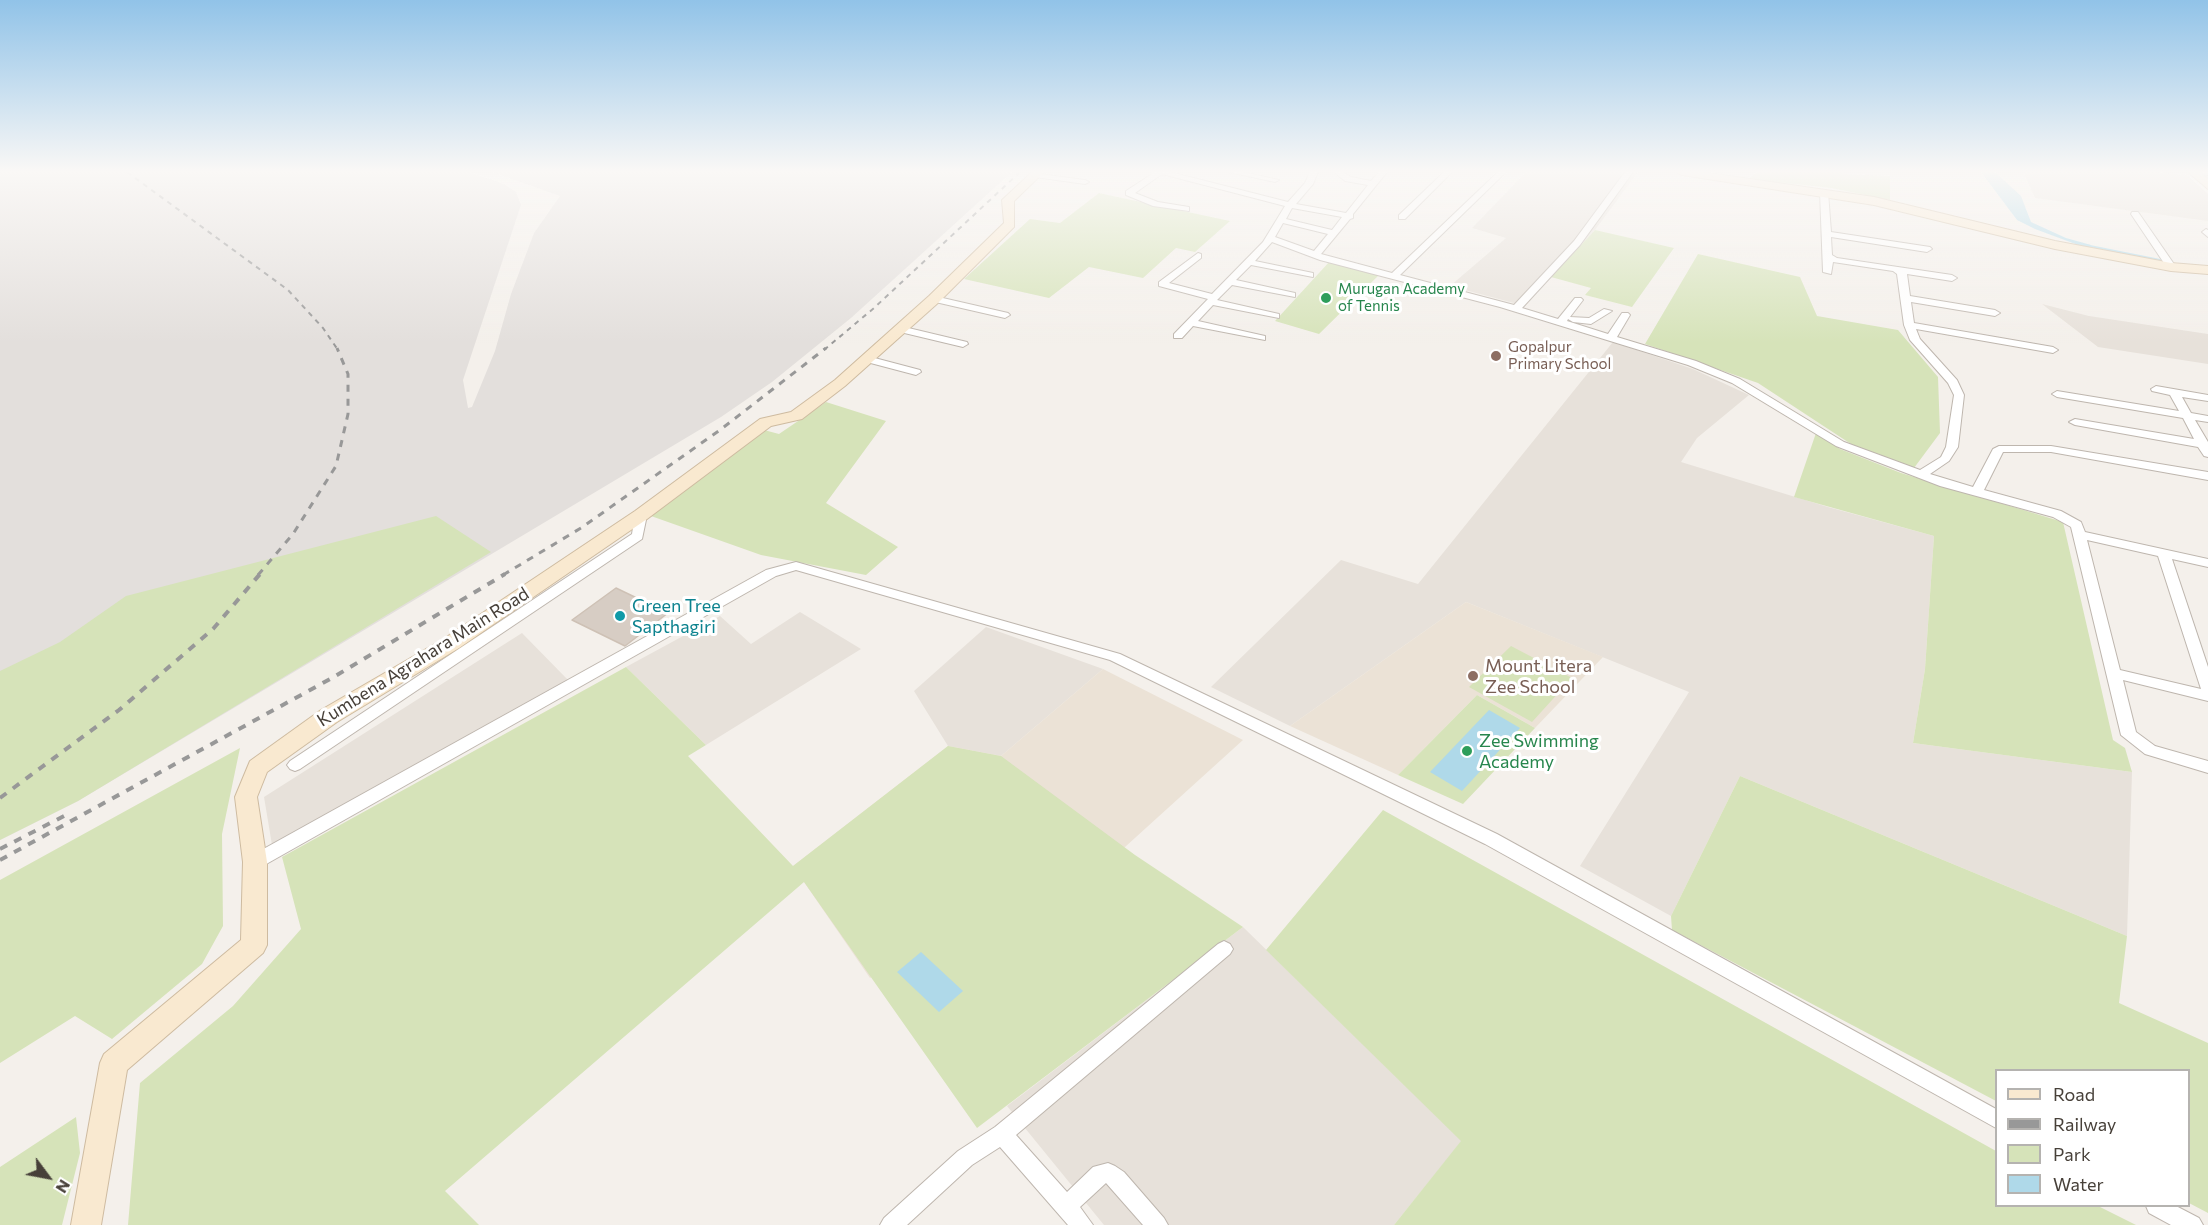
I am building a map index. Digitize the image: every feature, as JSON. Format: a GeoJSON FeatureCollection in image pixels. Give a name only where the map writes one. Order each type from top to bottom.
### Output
{"type":"FeatureCollection","features":[{"type":"Feature","properties":{"kind":"street","name":"Kumbena Agrahara Main Road"},"geometry":{"type":"LineString","coordinates":[[86,1225],[114,1063],[255,945],[255,862],[246,797],[258,767],[329,716],[452,643],[641,515],[766,422],[796,416],[867,359],[934,299],[1005,229]]}},
{"type":"Feature","properties":{"kind":"street"},"geometry":{"type":"LineString","coordinates":[[1178,336],[1249,262],[1275,229]]}},
{"type":"Feature","properties":{"kind":"street"},"geometry":{"type":"LineString","coordinates":[[1321,229],[1333,232]]}},
{"type":"Feature","properties":{"kind":"street"},"geometry":{"type":"LineString","coordinates":[[1316,255],[1336,229]]}},
{"type":"Feature","properties":{"kind":"street"},"geometry":{"type":"LineString","coordinates":[[1394,276],[1442,229]]}},
{"type":"Feature","properties":{"kind":"street"},"geometry":{"type":"LineString","coordinates":[[1515,309],[1586,229]]}},
{"type":"Feature","properties":{"kind":"street"},"geometry":{"type":"LineString","coordinates":[[1826,229],[1828,272]]}},
{"type":"Feature","properties":{"kind":"street"},"geometry":{"type":"LineString","coordinates":[[1990,229],[2055,245],[2171,267],[2208,270]]}},
{"type":"Feature","properties":{"kind":"street"},"geometry":{"type":"LineString","coordinates":[[2145,229],[2171,267]]}},
{"type":"Feature","properties":{"kind":"street"},"geometry":{"type":"LineString","coordinates":[[1826,234],[1927,249]]}},
{"type":"Feature","properties":{"kind":"street"},"geometry":{"type":"LineString","coordinates":[[1270,238],[1316,255],[1563,320],[1611,338],[1692,363],[1736,381],[1840,444],[1920,474],[2057,514],[2077,525],[2129,735],[2150,750],[2208,767]]}},
{"type":"Feature","properties":{"kind":"street"},"geometry":{"type":"LineString","coordinates":[[1198,256],[1162,284],[1276,316]]}},
{"type":"Feature","properties":{"kind":"street"},"geometry":{"type":"LineString","coordinates":[[1828,256],[1834,260],[1952,278]]}},
{"type":"Feature","properties":{"kind":"street"},"geometry":{"type":"LineString","coordinates":[[1249,262],[1310,275]]}},
{"type":"Feature","properties":{"kind":"street"},"geometry":{"type":"LineString","coordinates":[[1896,269],[1903,275],[1909,325],[1915,340],[1953,382],[1959,395],[1952,447],[1945,459],[1920,474]]}},
{"type":"Feature","properties":{"kind":"street"},"geometry":{"type":"LineString","coordinates":[[1230,282],[1292,296]]}},
{"type":"Feature","properties":{"kind":"street"},"geometry":{"type":"LineString","coordinates":[[1905,298],[1995,313]]}},
{"type":"Feature","properties":{"kind":"street"},"geometry":{"type":"LineString","coordinates":[[934,299],[1005,315]]}},
{"type":"Feature","properties":{"kind":"street"},"geometry":{"type":"LineString","coordinates":[[1563,320],[1578,300]]}},
{"type":"Feature","properties":{"kind":"street"},"geometry":{"type":"LineString","coordinates":[[1563,320],[1591,321],[1606,310]]}},
{"type":"Feature","properties":{"kind":"street"},"geometry":{"type":"LineString","coordinates":[[1611,338],[1625,315]]}},
{"type":"Feature","properties":{"kind":"street"},"geometry":{"type":"LineString","coordinates":[[1192,323],[1261,338]]}},
{"type":"Feature","properties":{"kind":"street"},"geometry":{"type":"LineString","coordinates":[[1909,325],[2053,350]]}},
{"type":"Feature","properties":{"kind":"street"},"geometry":{"type":"LineString","coordinates":[[900,329],[963,344]]}},
{"type":"Feature","properties":{"kind":"street"},"geometry":{"type":"LineString","coordinates":[[867,359],[916,372]]}},
{"type":"Feature","properties":{"kind":"street"},"geometry":{"type":"LineString","coordinates":[[2156,389],[2208,398]]}},
{"type":"Feature","properties":{"kind":"street"},"geometry":{"type":"LineString","coordinates":[[2174,392],[2206,448]]}},
{"type":"Feature","properties":{"kind":"street"},"geometry":{"type":"LineString","coordinates":[[2057,394],[2208,419]]}},
{"type":"Feature","properties":{"kind":"street"},"geometry":{"type":"LineString","coordinates":[[2075,422],[2206,448]]}},
{"type":"Feature","properties":{"kind":"street"},"geometry":{"type":"LineString","coordinates":[[1977,492],[1999,449],[2051,449],[2208,477]]}},
{"type":"Feature","properties":{"kind":"street"},"geometry":{"type":"LineString","coordinates":[[294,765],[638,536],[641,515]]}},
{"type":"Feature","properties":{"kind":"street"},"geometry":{"type":"LineString","coordinates":[[2080,535],[2208,564]]}},
{"type":"Feature","properties":{"kind":"street"},"geometry":{"type":"LineString","coordinates":[[2164,554],[2201,649],[2208,689]]}},
{"type":"Feature","properties":{"kind":"street"},"geometry":{"type":"LineString","coordinates":[[255,862],[771,573],[796,566],[1115,657],[1251,720],[1491,839],[1995,1118]]}},
{"type":"Feature","properties":{"kind":"street"},"geometry":{"type":"LineString","coordinates":[[2113,673],[2208,696]]}},
{"type":"Feature","properties":{"kind":"street"},"geometry":{"type":"LineString","coordinates":[[891,1225],[965,1158],[1002,1134],[1224,949]]}},
{"type":"Feature","properties":{"kind":"street"},"geometry":{"type":"LineString","coordinates":[[1002,1134],[1082,1225]]}},
{"type":"Feature","properties":{"kind":"street"},"geometry":{"type":"LineString","coordinates":[[1066,1208],[1100,1174],[1108,1173],[1117,1179],[1157,1225]]}},
{"type":"Feature","properties":{"kind":"street"},"geometry":{"type":"LineString","coordinates":[[2158,1207],[2192,1225]]}},
{"type":"Feature","properties":{"kind":"shaded area"},"geometry":{"type":"Polygon","coordinates":[[[0,229],[513,229],[463,380],[468,408],[472,407],[495,351],[511,294],[537,229],[949,229],[851,318],[772,382],[721,417],[78,801],[0,840],[0,229]]]}},
{"type":"Feature","properties":{"kind":"shaded area"},"geometry":{"type":"Polygon","coordinates":[[[1476,229],[1596,229],[1525,306],[1450,286],[1506,238],[1476,229]]]}},
{"type":"Feature","properties":{"kind":"shaded area"},"geometry":{"type":"Polygon","coordinates":[[[2042,304],[2089,316],[2208,334],[2208,364],[2098,347],[2042,304]]]}},
{"type":"Feature","properties":{"kind":"shaded area"},"geometry":{"type":"Polygon","coordinates":[[[1613,342],[1693,369],[1749,395],[1697,438],[1681,462],[1828,507],[1934,536],[1925,669],[1913,743],[2132,772],[2127,936],[1740,776],[1671,916],[1580,866],[1689,692],[1466,602],[1290,726],[1211,687],[1341,560],[1418,584],[1613,342]]]}},
{"type":"Feature","properties":{"kind":"shaded area","name":"Mount Litera Zee School"},"geometry":{"type":"Polygon","coordinates":[[[1466,602],[1603,657],[1535,728],[1477,695],[1398,775],[1290,726],[1466,602]]]}},
{"type":"Feature","properties":{"kind":"shaded area"},"geometry":{"type":"Polygon","coordinates":[[[800,612],[861,649],[706,745],[626,667],[720,616],[751,644],[800,612]]]}},
{"type":"Feature","properties":{"kind":"shaded area"},"geometry":{"type":"Polygon","coordinates":[[[986,627],[1103,669],[1001,756],[948,746],[914,691],[986,627]]]}},
{"type":"Feature","properties":{"kind":"shaded area"},"geometry":{"type":"Polygon","coordinates":[[[522,633],[568,680],[272,845],[264,797],[522,633]]]}},
{"type":"Feature","properties":{"kind":"shaded area"},"geometry":{"type":"Polygon","coordinates":[[[1103,669],[1243,740],[1125,847],[870,978],[793,866],[948,746],[1001,756],[1103,669]]]}},
{"type":"Feature","properties":{"kind":"shaded area"},"geometry":{"type":"Polygon","coordinates":[[[1243,927],[1462,1141],[1394,1225],[1104,1225],[1007,1106],[1243,927]]]}},
{"type":"Feature","properties":{"kind":"green space"},"geometry":{"type":"Polygon","coordinates":[[[1019,229],[1221,229],[1195,252],[1176,248],[1143,278],[1089,267],[1049,298],[964,279],[1019,229]]]}},
{"type":"Feature","properties":{"kind":"green space"},"geometry":{"type":"Polygon","coordinates":[[[1595,230],[1674,248],[1632,307],[1585,295],[1591,288],[1551,277],[1595,230]]]}},
{"type":"Feature","properties":{"kind":"green space"},"geometry":{"type":"Polygon","coordinates":[[[1698,254],[1800,277],[1817,316],[1898,330],[1938,377],[1940,433],[1914,468],[1854,446],[1758,383],[1645,344],[1698,254]]]}},
{"type":"Feature","properties":{"kind":"green space","name":"Murugan Academy of Tennis"},"geometry":{"type":"Polygon","coordinates":[[[1330,261],[1379,275],[1319,334],[1275,321],[1330,261]]]}},
{"type":"Feature","properties":{"kind":"green space"},"geometry":{"type":"Polygon","coordinates":[[[826,402],[886,421],[826,503],[898,547],[866,575],[761,555],[651,516],[764,430],[779,434],[826,402]]]}},
{"type":"Feature","properties":{"kind":"green space"},"geometry":{"type":"Polygon","coordinates":[[[1816,433],[1840,449],[1901,473],[2063,522],[2113,740],[2125,748],[2132,772],[1913,743],[1925,669],[1934,536],[1794,497],[1816,433]]]}},
{"type":"Feature","properties":{"kind":"green space"},"geometry":{"type":"Polygon","coordinates":[[[436,516],[491,552],[78,801],[0,840],[0,671],[60,642],[126,596],[436,516]]]}},
{"type":"Feature","properties":{"kind":"green space"},"geometry":{"type":"Polygon","coordinates":[[[1511,646],[1572,678],[1532,722],[1469,687],[1511,646]]]}},
{"type":"Feature","properties":{"kind":"green space"},"geometry":{"type":"Polygon","coordinates":[[[626,667],[706,745],[688,756],[793,866],[948,746],[1001,756],[1135,855],[1243,927],[977,1128],[804,882],[445,1191],[479,1225],[128,1225],[140,1083],[233,1006],[301,929],[282,857],[626,667]]]}},
{"type":"Feature","properties":{"kind":"green space","name":"Zee Swimming Academy"},"geometry":{"type":"Polygon","coordinates":[[[1477,695],[1535,728],[1463,804],[1398,775],[1477,695]]]}},
{"type":"Feature","properties":{"kind":"green space"},"geometry":{"type":"Polygon","coordinates":[[[240,748],[222,834],[223,926],[202,964],[112,1039],[75,1016],[0,1063],[0,880],[240,748]]]}},
{"type":"Feature","properties":{"kind":"green space"},"geometry":{"type":"Polygon","coordinates":[[[1740,776],[2127,936],[2119,1003],[2208,1043],[2208,1213],[2190,1204],[2190,1069],[1995,1069],[1995,1100],[1672,930],[1671,916],[1740,776]]]}},
{"type":"Feature","properties":{"kind":"green space"},"geometry":{"type":"Polygon","coordinates":[[[1383,810],[1995,1150],[1995,1207],[2100,1207],[2136,1225],[1394,1225],[1461,1141],[1266,950],[1383,810]]]}},
{"type":"Feature","properties":{"kind":"green space"},"geometry":{"type":"Polygon","coordinates":[[[76,1117],[80,1153],[62,1225],[0,1225],[0,1167],[76,1117]]]}},
{"type":"Feature","properties":{"kind":"water"},"geometry":{"type":"Polygon","coordinates":[[[2035,229],[2047,229],[2066,238],[2091,245],[2089,249],[2035,229]]]}},
{"type":"Feature","properties":{"kind":"water"},"geometry":{"type":"Polygon","coordinates":[[[1489,710],[1520,728],[1462,791],[1430,772],[1489,710]]]}},
{"type":"Feature","properties":{"kind":"water"},"geometry":{"type":"Polygon","coordinates":[[[921,952],[963,991],[939,1012],[897,972],[921,952]]]}},
{"type":"Feature","properties":{"kind":"building","name":"Green Tree Sapthagiri"},"geometry":{"type":"Polygon","coordinates":[[[616,588],[668,613],[625,646],[572,620],[616,588]]]}},
{"type":"Feature","properties":{"kind":"waterway"},"geometry":{"type":"LineString","coordinates":[[2085,245],[2160,260]]}},
{"type":"Feature","properties":{"kind":"railway"},"geometry":{"type":"LineString","coordinates":[[205,229],[288,290],[323,328],[338,349]]}},
{"type":"Feature","properties":{"kind":"railway"},"geometry":{"type":"LineString","coordinates":[[824,350],[874,308],[959,229]]}},
{"type":"Feature","properties":{"kind":"railway"},"geometry":{"type":"LineString","coordinates":[[503,575],[581,528],[720,430],[826,348]]}},
{"type":"Feature","properties":{"kind":"railway"},"geometry":{"type":"LineString","coordinates":[[258,575],[293,534],[336,466],[348,414],[348,374],[338,349]]}},
{"type":"Feature","properties":{"kind":"railway"},"geometry":{"type":"LineString","coordinates":[[0,798],[119,710],[213,629],[260,574]]}},
{"type":"Feature","properties":{"kind":"railway"},"geometry":{"type":"LineString","coordinates":[[0,860],[332,678],[505,574]]}},
{"type":"Feature","properties":{"kind":"railway"},"geometry":{"type":"LineString","coordinates":[[0,849],[64,816]]}},
{"type":"Feature","properties":{"kind":"place","name":"Murugan Academy of Tennis"},"geometry":{"type":"Point","coordinates":[1326,298]}},
{"type":"Feature","properties":{"kind":"place","name":"Gopalpur Primary School"},"geometry":{"type":"Point","coordinates":[1496,356]}},
{"type":"Feature","properties":{"kind":"place","name":"Green Tree Sapthagiri"},"geometry":{"type":"Point","coordinates":[620,616]}},
{"type":"Feature","properties":{"kind":"place","name":"Mount Litera Zee School"},"geometry":{"type":"Point","coordinates":[1473,676]}},
{"type":"Feature","properties":{"kind":"place","name":"Zee Swimming Academy"},"geometry":{"type":"Point","coordinates":[1467,751]}}]}
